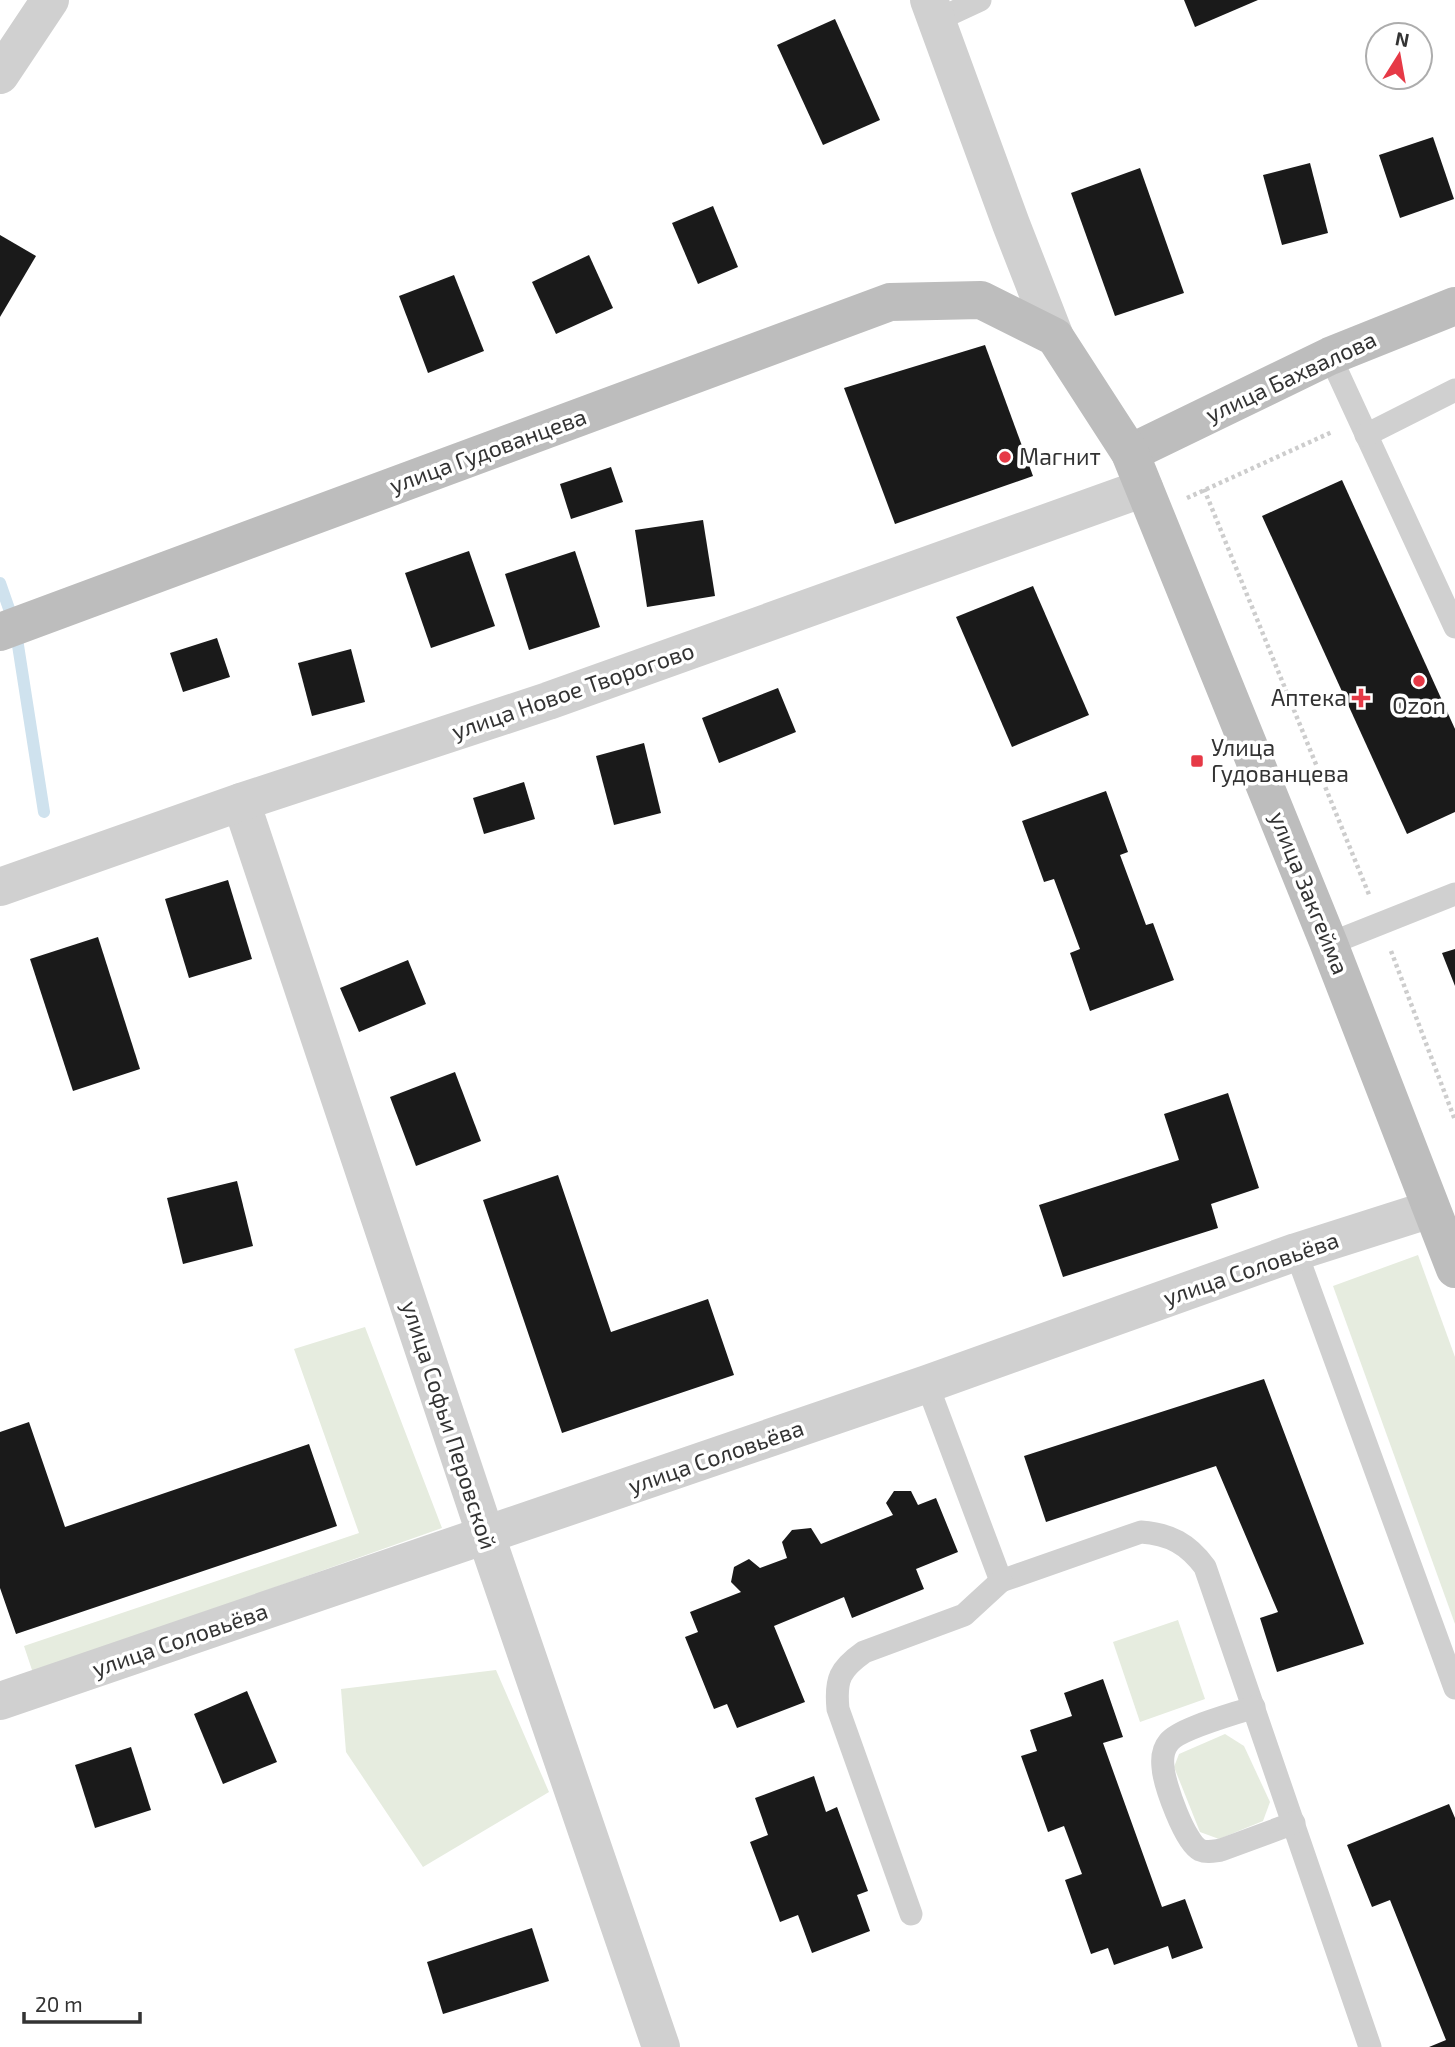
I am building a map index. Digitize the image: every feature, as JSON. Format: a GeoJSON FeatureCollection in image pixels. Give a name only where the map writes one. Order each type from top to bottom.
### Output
{"type":"FeatureCollection","features":[{"type":"Feature","properties":{"kind":"street"},"geometry":{"type":"LineString","coordinates":[[0,75],[50,0]]}},
{"type":"Feature","properties":{"kind":"street"},"geometry":{"type":"LineString","coordinates":[[933,10],[1055,337]]}},
{"type":"Feature","properties":{"kind":"street","name":"улица Гудованцева"},"geometry":{"type":"LineString","coordinates":[[0,632],[890,302],[981,300],[1055,337]]}},
{"type":"Feature","properties":{"kind":"street","name":"улица Бахвалова"},"geometry":{"type":"LineString","coordinates":[[1137,470],[1330,356],[1455,306]]}},
{"type":"Feature","properties":{"kind":"street","name":"улица Закгейма"},"geometry":{"type":"LineString","coordinates":[[1055,337],[1137,470],[1329,944],[1455,1269]]}},
{"type":"Feature","properties":{"kind":"street","name":"улица Новое Творогово"},"geometry":{"type":"LineString","coordinates":[[0,887],[241,802],[548,701],[1137,470]]}},
{"type":"Feature","properties":{"kind":"street","name":"улица Софьи Перовской"},"geometry":{"type":"LineString","coordinates":[[241,802],[486,1536],[661,2047]]}},
{"type":"Feature","properties":{"kind":"street","name":"улица Соловьёва"},"geometry":{"type":"LineString","coordinates":[[0,1701],[927,1384],[1296,1252],[1431,1209]]}},
{"type":"Feature","properties":{"kind":"lane"},"geometry":{"type":"LineString","coordinates":[[933,10],[980,0]]}},
{"type":"Feature","properties":{"kind":"lane"},"geometry":{"type":"LineString","coordinates":[[1330,356],[1455,627]]}},
{"type":"Feature","properties":{"kind":"lane"},"geometry":{"type":"LineString","coordinates":[[1366,435],[1455,390]]}},
{"type":"Feature","properties":{"kind":"lane"},"geometry":{"type":"LineString","coordinates":[[1329,944],[1455,894]]}},
{"type":"Feature","properties":{"kind":"lane"},"geometry":{"type":"LineString","coordinates":[[1296,1252],[1455,1688]]}},
{"type":"Feature","properties":{"kind":"lane"},"geometry":{"type":"LineString","coordinates":[[927,1384],[1001,1581]]}},
{"type":"Feature","properties":{"kind":"lane"},"geometry":{"type":"LineString","coordinates":[[911,1914],[838,1709],[836,1691],[840,1674],[864,1652],[964,1615],[1001,1581],[1141,1532],[1161,1534],[1180,1541],[1196,1554],[1205,1567],[1370,2047]]}},
{"type":"Feature","properties":{"kind":"lane"},"geometry":{"type":"LineString","coordinates":[[1254,1707],[1177,1734],[1165,1748],[1163,1770],[1184,1832],[1191,1843],[1210,1852],[1294,1824]]}},
{"type":"Feature","properties":{"kind":"path"},"geometry":{"type":"LineString","coordinates":[[1204,489],[1381,924],[1455,1121]]}},
{"type":"Feature","properties":{"kind":"shaded area"},"geometry":{"type":"Polygon","coordinates":[[[1418,1255],[1455,1357],[1455,1624],[1333,1286],[1418,1255]]]}},
{"type":"Feature","properties":{"kind":"shaded area"},"geometry":{"type":"Polygon","coordinates":[[[365,1327],[442,1528],[33,1673],[24,1646],[359,1533],[294,1349],[365,1327]]]}},
{"type":"Feature","properties":{"kind":"shaded area"},"geometry":{"type":"Polygon","coordinates":[[[1178,1620],[1205,1699],[1140,1722],[1113,1642],[1178,1620]]]}},
{"type":"Feature","properties":{"kind":"shaded area"},"geometry":{"type":"Polygon","coordinates":[[[496,1670],[549,1792],[423,1867],[346,1752],[341,1689],[496,1670]]]}},
{"type":"Feature","properties":{"kind":"shaded area"},"geometry":{"type":"Polygon","coordinates":[[[1225,1734],[1244,1746],[1270,1802],[1263,1821],[1219,1839],[1200,1832],[1174,1767],[1179,1754],[1225,1734]]]}},
{"type":"Feature","properties":{"kind":"building"},"geometry":{"type":"Polygon","coordinates":[[[1184,0],[1258,0],[1195,27],[1184,0]]]}},
{"type":"Feature","properties":{"kind":"building"},"geometry":{"type":"Polygon","coordinates":[[[835,19],[880,120],[823,145],[777,45],[835,19]]]}},
{"type":"Feature","properties":{"kind":"building"},"geometry":{"type":"Polygon","coordinates":[[[1433,137],[1454,199],[1400,218],[1379,155],[1433,137]]]}},
{"type":"Feature","properties":{"kind":"building"},"geometry":{"type":"Polygon","coordinates":[[[1310,163],[1328,233],[1282,245],[1263,175],[1310,163]]]}},
{"type":"Feature","properties":{"kind":"building"},"geometry":{"type":"Polygon","coordinates":[[[1140,168],[1184,293],[1115,316],[1071,193],[1140,168]]]}},
{"type":"Feature","properties":{"kind":"building"},"geometry":{"type":"Polygon","coordinates":[[[713,206],[738,267],[698,284],[672,223],[713,206]]]}},
{"type":"Feature","properties":{"kind":"building"},"geometry":{"type":"Polygon","coordinates":[[[0,235],[36,256],[0,317],[0,235]]]}},
{"type":"Feature","properties":{"kind":"building"},"geometry":{"type":"Polygon","coordinates":[[[589,255],[613,308],[556,334],[532,282],[589,255]]]}},
{"type":"Feature","properties":{"kind":"building"},"geometry":{"type":"Polygon","coordinates":[[[454,275],[484,351],[428,373],[399,296],[454,275]]]}},
{"type":"Feature","properties":{"kind":"building"},"geometry":{"type":"Polygon","coordinates":[[[985,345],[1033,476],[895,524],[844,388],[985,345]]]}},
{"type":"Feature","properties":{"kind":"building"},"geometry":{"type":"Polygon","coordinates":[[[611,467],[623,502],[571,519],[560,484],[611,467]]]}},
{"type":"Feature","properties":{"kind":"building"},"geometry":{"type":"Polygon","coordinates":[[[1342,480],[1455,729],[1455,812],[1407,834],[1262,516],[1342,480]]]}},
{"type":"Feature","properties":{"kind":"building"},"geometry":{"type":"Polygon","coordinates":[[[703,520],[715,596],[647,607],[635,530],[703,520]]]}},
{"type":"Feature","properties":{"kind":"building"},"geometry":{"type":"Polygon","coordinates":[[[469,551],[495,626],[431,648],[405,573],[469,551]]]}},
{"type":"Feature","properties":{"kind":"building"},"geometry":{"type":"Polygon","coordinates":[[[575,551],[600,627],[529,650],[505,574],[575,551]]]}},
{"type":"Feature","properties":{"kind":"building"},"geometry":{"type":"Polygon","coordinates":[[[1033,586],[1089,715],[1012,747],[956,617],[1033,586]]]}},
{"type":"Feature","properties":{"kind":"building"},"geometry":{"type":"Polygon","coordinates":[[[217,638],[230,677],[183,692],[170,653],[217,638]]]}},
{"type":"Feature","properties":{"kind":"building"},"geometry":{"type":"Polygon","coordinates":[[[351,649],[365,702],[312,716],[298,663],[351,649]]]}},
{"type":"Feature","properties":{"kind":"building"},"geometry":{"type":"Polygon","coordinates":[[[778,688],[796,732],[719,763],[702,718],[778,688]]]}},
{"type":"Feature","properties":{"kind":"building"},"geometry":{"type":"Polygon","coordinates":[[[644,743],[661,813],[614,825],[596,756],[644,743]]]}},
{"type":"Feature","properties":{"kind":"building"},"geometry":{"type":"Polygon","coordinates":[[[524,782],[535,819],[484,834],[473,798],[524,782]]]}},
{"type":"Feature","properties":{"kind":"building"},"geometry":{"type":"Polygon","coordinates":[[[1106,791],[1128,852],[1120,855],[1146,925],[1153,923],[1174,980],[1090,1011],[1070,953],[1080,949],[1054,879],[1044,882],[1022,821],[1106,791]]]}},
{"type":"Feature","properties":{"kind":"building"},"geometry":{"type":"Polygon","coordinates":[[[228,880],[252,959],[189,978],[165,899],[228,880]]]}},
{"type":"Feature","properties":{"kind":"building"},"geometry":{"type":"Polygon","coordinates":[[[98,937],[140,1069],[73,1091],[30,959],[98,937]]]}},
{"type":"Feature","properties":{"kind":"building"},"geometry":{"type":"Polygon","coordinates":[[[1455,949],[1455,986],[1442,953],[1455,949]]]}},
{"type":"Feature","properties":{"kind":"building"},"geometry":{"type":"Polygon","coordinates":[[[408,960],[426,1004],[359,1032],[340,988],[408,960]]]}},
{"type":"Feature","properties":{"kind":"building"},"geometry":{"type":"Polygon","coordinates":[[[455,1072],[481,1141],[416,1166],[390,1097],[455,1072]]]}},
{"type":"Feature","properties":{"kind":"building"},"geometry":{"type":"Polygon","coordinates":[[[1228,1093],[1259,1188],[1211,1204],[1218,1228],[1063,1277],[1039,1205],[1179,1160],[1164,1114],[1228,1093]]]}},
{"type":"Feature","properties":{"kind":"building"},"geometry":{"type":"Polygon","coordinates":[[[558,1175],[611,1332],[708,1299],[734,1375],[562,1433],[483,1200],[558,1175]]]}},
{"type":"Feature","properties":{"kind":"building"},"geometry":{"type":"Polygon","coordinates":[[[237,1181],[253,1246],[183,1264],[167,1198],[237,1181]]]}},
{"type":"Feature","properties":{"kind":"building"},"geometry":{"type":"Polygon","coordinates":[[[1264,1379],[1364,1644],[1277,1672],[1260,1618],[1278,1612],[1216,1466],[1046,1522],[1024,1456],[1264,1379]]]}},
{"type":"Feature","properties":{"kind":"building"},"geometry":{"type":"Polygon","coordinates":[[[29,1422],[65,1527],[309,1444],[337,1526],[16,1634],[0,1588],[0,1432],[29,1422]]]}},
{"type":"Feature","properties":{"kind":"building"},"geometry":{"type":"Polygon","coordinates":[[[894,1491],[911,1491],[918,1505],[936,1498],[958,1552],[916,1569],[924,1589],[852,1618],[844,1597],[774,1626],[805,1702],[737,1728],[727,1704],[714,1709],[685,1637],[698,1632],[690,1612],[741,1592],[731,1582],[734,1567],[749,1559],[760,1568],[787,1558],[782,1542],[792,1530],[811,1528],[821,1544],[893,1515],[886,1503],[894,1491]]]}},
{"type":"Feature","properties":{"kind":"building"},"geometry":{"type":"Polygon","coordinates":[[[1103,1679],[1123,1737],[1103,1743],[1162,1907],[1185,1899],[1203,1948],[1172,1959],[1168,1946],[1114,1965],[1108,1948],[1091,1954],[1065,1880],[1082,1874],[1064,1826],[1048,1832],[1021,1756],[1037,1751],[1030,1730],[1072,1716],[1064,1693],[1103,1679]]]}},
{"type":"Feature","properties":{"kind":"building"},"geometry":{"type":"Polygon","coordinates":[[[247,1691],[277,1762],[223,1784],[194,1714],[247,1691]]]}},
{"type":"Feature","properties":{"kind":"building"},"geometry":{"type":"Polygon","coordinates":[[[131,1747],[151,1810],[95,1828],[75,1765],[131,1747]]]}},
{"type":"Feature","properties":{"kind":"building"},"geometry":{"type":"Polygon","coordinates":[[[814,1776],[826,1812],[837,1807],[868,1891],[857,1895],[870,1931],[812,1953],[798,1915],[780,1922],[750,1842],[768,1835],[755,1798],[814,1776]]]}},
{"type":"Feature","properties":{"kind":"building"},"geometry":{"type":"Polygon","coordinates":[[[1449,1804],[1455,1818],[1455,2047],[1429,2047],[1446,2040],[1390,1900],[1372,1907],[1347,1845],[1449,1804]]]}},
{"type":"Feature","properties":{"kind":"building"},"geometry":{"type":"Polygon","coordinates":[[[532,1928],[549,1981],[443,2014],[427,1962],[532,1928]]]}},
{"type":"Feature","properties":{"kind":"waterway"},"geometry":{"type":"LineString","coordinates":[[0,583],[15,626],[44,812]]}},
{"type":"Feature","properties":{"kind":"place","name":"Магнит"},"geometry":{"type":"Point","coordinates":[1005,457]}},
{"type":"Feature","properties":{"kind":"place","name":"Ozon"},"geometry":{"type":"Point","coordinates":[1419,681]}},
{"type":"Feature","properties":{"kind":"place","name":"Аптека"},"geometry":{"type":"Point","coordinates":[1361,698]}},
{"type":"Feature","properties":{"kind":"place","name":"Улица Гудованцева"},"geometry":{"type":"Point","coordinates":[1197,761]}}]}
